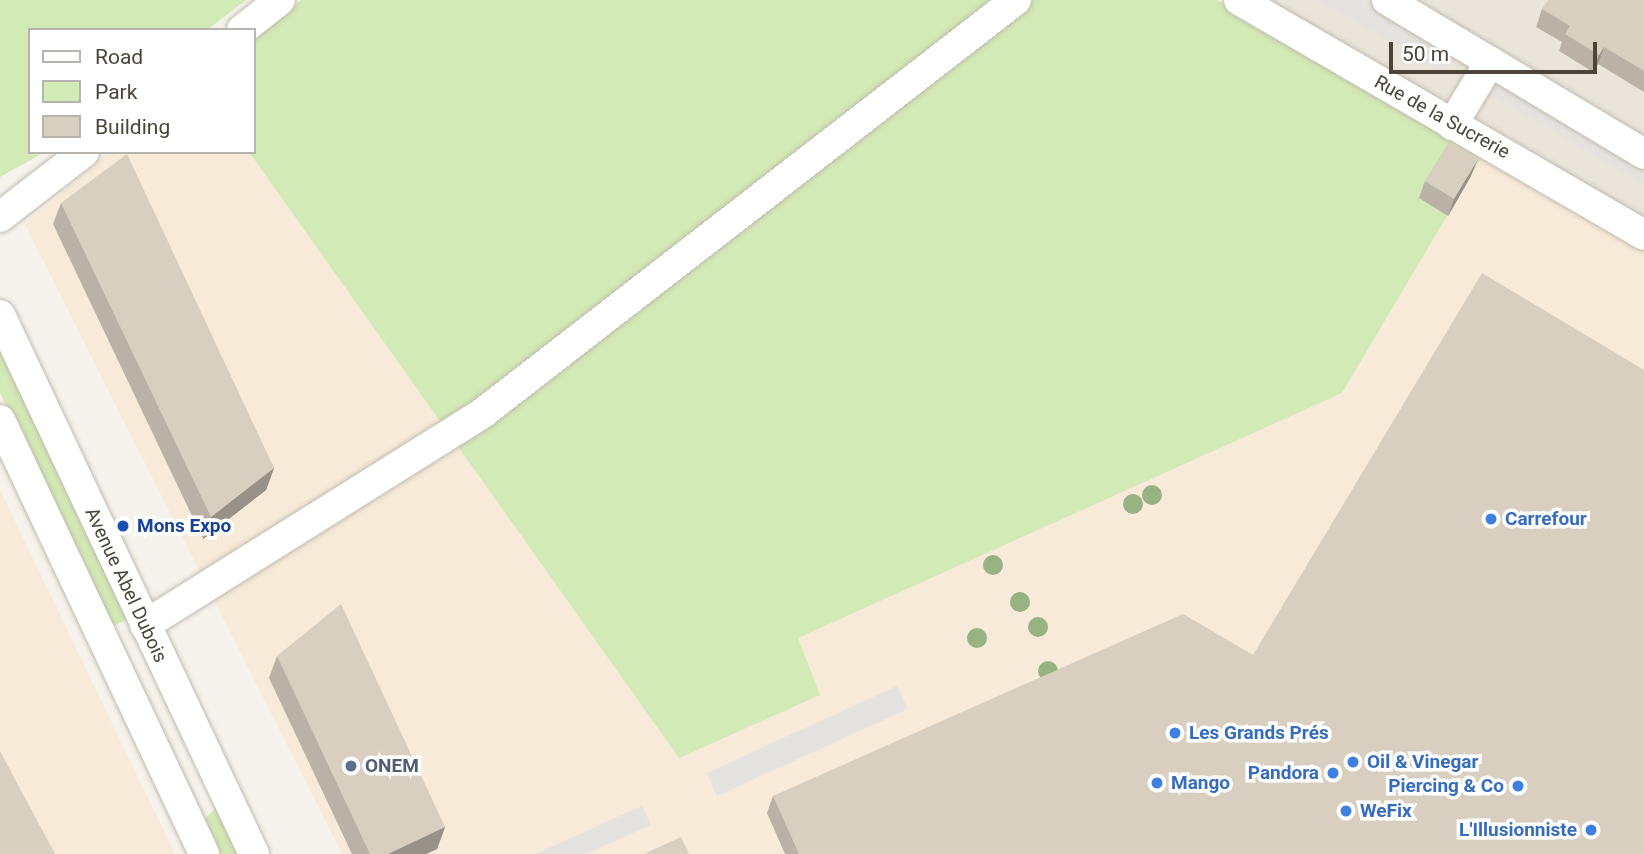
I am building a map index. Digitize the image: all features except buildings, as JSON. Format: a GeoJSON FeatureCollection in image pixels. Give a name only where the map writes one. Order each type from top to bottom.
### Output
{"type":"FeatureCollection","features":[{"type":"Feature","properties":{"kind":"street"},"geometry":{"type":"LineString","coordinates":[[224,28],[259,0]]}},
{"type":"Feature","properties":{"kind":"street"},"geometry":{"type":"LineString","coordinates":[[245,28],[280,0]]}},
{"type":"Feature","properties":{"kind":"street"},"geometry":{"type":"LineString","coordinates":[[145,625],[484,412],[1017,0]]}},
{"type":"Feature","properties":{"kind":"street","name":"Rue de la Sucrerie"},"geometry":{"type":"LineString","coordinates":[[1239,0],[1644,235]]}},
{"type":"Feature","properties":{"kind":"street"},"geometry":{"type":"LineString","coordinates":[[1387,0],[1644,154]]}},
{"type":"Feature","properties":{"kind":"street"},"geometry":{"type":"LineString","coordinates":[[1452,125],[1490,62]]}},
{"type":"Feature","properties":{"kind":"street"},"geometry":{"type":"LineString","coordinates":[[0,202],[61,154]]}},
{"type":"Feature","properties":{"kind":"street"},"geometry":{"type":"LineString","coordinates":[[0,217],[81,154]]}},
{"type":"Feature","properties":{"kind":"street","name":"Avenue Abel Dubois"},"geometry":{"type":"LineString","coordinates":[[0,315],[254,854]]}},
{"type":"Feature","properties":{"kind":"street"},"geometry":{"type":"LineString","coordinates":[[0,420],[204,854]]}},
{"type":"Feature","properties":{"kind":"shaded area"},"geometry":{"type":"Polygon","coordinates":[[[1239,0],[1644,0],[1644,235],[1239,0]]]}},
{"type":"Feature","properties":{"kind":"shaded area"},"geometry":{"type":"Polygon","coordinates":[[[1320,0],[1364,0],[1453,53],[1441,72],[1320,0]]]}},
{"type":"Feature","properties":{"kind":"shaded area"},"geometry":{"type":"Polygon","coordinates":[[[1503,76],[1644,160],[1644,185],[1492,95],[1503,76]]]}},
{"type":"Feature","properties":{"kind":"shaded area","name":"Les Grands Prés"},"geometry":{"type":"Polygon","coordinates":[[[1487,146],[1644,235],[1644,854],[342,854],[25,225],[107,154],[250,154],[679,758],[797,638],[1342,393],[1487,146]]]}},
{"type":"Feature","properties":{"kind":"shaded area"},"geometry":{"type":"Polygon","coordinates":[[[0,490],[111,721],[175,854],[0,854],[0,490]]]}},
{"type":"Feature","properties":{"kind":"shaded area"},"geometry":{"type":"Polygon","coordinates":[[[897,686],[908,709],[717,796],[707,773],[897,686]]]}},
{"type":"Feature","properties":{"kind":"shaded area"},"geometry":{"type":"Polygon","coordinates":[[[642,806],[651,825],[586,854],[535,854],[642,806]]]}},
{"type":"Feature","properties":{"kind":"green space"},"geometry":{"type":"Polygon","coordinates":[[[0,0],[246,0],[210,28],[28,28],[28,154],[41,154],[0,177],[0,0]]]}},
{"type":"Feature","properties":{"kind":"green space"},"geometry":{"type":"Polygon","coordinates":[[[301,0],[1217,0],[1483,155],[1342,393],[798,638],[820,695],[679,758],[250,154],[256,154],[256,33],[301,0]]]}},
{"type":"Feature","properties":{"kind":"green space"},"geometry":{"type":"Polygon","coordinates":[[[0,330],[129,618],[116,625],[108,622],[0,393],[0,330]]]}},
{"type":"Feature","properties":{"kind":"green space"},"geometry":{"type":"Polygon","coordinates":[[[219,805],[247,854],[218,854],[202,821],[219,805]]]}},
{"type":"Feature","properties":{"kind":"place","name":"Carrefour"},"geometry":{"type":"Point","coordinates":[1491,519]}},
{"type":"Feature","properties":{"kind":"place","name":"Mons Expo"},"geometry":{"type":"Point","coordinates":[123,526]}},
{"type":"Feature","properties":{"kind":"place","name":"Les Grands Prés"},"geometry":{"type":"Point","coordinates":[1175,733]}},
{"type":"Feature","properties":{"kind":"place","name":"Oil & Vinegar"},"geometry":{"type":"Point","coordinates":[1353,762]}},
{"type":"Feature","properties":{"kind":"place","name":"ONEM"},"geometry":{"type":"Point","coordinates":[351,766]}},
{"type":"Feature","properties":{"kind":"place","name":"Pandora"},"geometry":{"type":"Point","coordinates":[1333,773]}},
{"type":"Feature","properties":{"kind":"place","name":"Mango"},"geometry":{"type":"Point","coordinates":[1157,783]}},
{"type":"Feature","properties":{"kind":"place","name":"Piercing & Co"},"geometry":{"type":"Point","coordinates":[1518,786]}},
{"type":"Feature","properties":{"kind":"place","name":"WeFix"},"geometry":{"type":"Point","coordinates":[1346,811]}},
{"type":"Feature","properties":{"kind":"place","name":"L'Illusionniste"},"geometry":{"type":"Point","coordinates":[1591,830]}}]}
